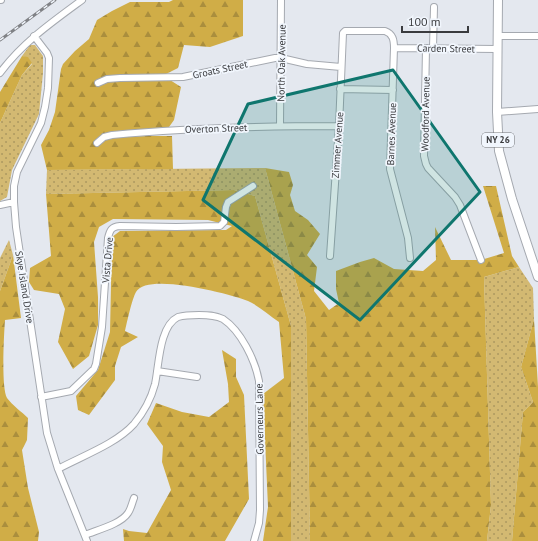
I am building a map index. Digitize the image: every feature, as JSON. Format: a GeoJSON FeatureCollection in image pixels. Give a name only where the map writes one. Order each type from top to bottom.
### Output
{"type":"FeatureCollection","features":[{"type":"Feature","properties":{"kind":"main road","name":"NY 26"},"geometry":{"type":"LineString","coordinates":[[498,0],[498,143],[502,165],[512,199],[538,277]]}},
{"type":"Feature","properties":{"kind":"street"},"geometry":{"type":"LineString","coordinates":[[0,73],[19,50],[34,36],[82,0]]}},
{"type":"Feature","properties":{"kind":"street","name":"North Oak Avenue"},"geometry":{"type":"LineString","coordinates":[[280,126],[281,0]]}},
{"type":"Feature","properties":{"kind":"street"},"geometry":{"type":"LineString","coordinates":[[434,7],[434,48]]}},
{"type":"Feature","properties":{"kind":"street","name":"Barnes Avenue"},"geometry":{"type":"LineString","coordinates":[[343,33],[345,31],[385,31],[390,33],[394,40],[390,169],[408,238],[410,258]]}},
{"type":"Feature","properties":{"kind":"street","name":"Zimmer Avenue"},"geometry":{"type":"LineString","coordinates":[[330,256],[339,126],[343,33]]}},
{"type":"Feature","properties":{"kind":"street","name":"Skye Island Drive"},"geometry":{"type":"LineString","coordinates":[[34,36],[49,58],[48,88],[41,122],[18,172],[14,186],[16,227],[41,397],[50,444],[58,469],[86,538]]}},
{"type":"Feature","properties":{"kind":"street"},"geometry":{"type":"LineString","coordinates":[[498,36],[538,36]]}},
{"type":"Feature","properties":{"kind":"street","name":"Carden Street"},"geometry":{"type":"LineString","coordinates":[[394,48],[497,49]]}},
{"type":"Feature","properties":{"kind":"street","name":"Woodford Avenue"},"geometry":{"type":"LineString","coordinates":[[426,48],[424,156],[426,164],[455,197],[481,260]]}},
{"type":"Feature","properties":{"kind":"street","name":"Groats Street"},"geometry":{"type":"LineString","coordinates":[[98,83],[107,79],[120,78],[183,77],[281,58],[307,64],[341,67]]}},
{"type":"Feature","properties":{"kind":"street"},"geometry":{"type":"LineString","coordinates":[[340,89],[393,90]]}},
{"type":"Feature","properties":{"kind":"street"},"geometry":{"type":"LineString","coordinates":[[497,112],[538,110]]}},
{"type":"Feature","properties":{"kind":"street","name":"Overton Street"},"geometry":{"type":"LineString","coordinates":[[96,143],[104,136],[112,134],[172,129],[339,126]]}},
{"type":"Feature","properties":{"kind":"street","name":"Vista Drive"},"geometry":{"type":"LineString","coordinates":[[41,397],[71,391],[94,369],[102,327],[108,238],[111,229],[114,226],[220,226],[224,222],[228,202],[253,186]]}},
{"type":"Feature","properties":{"kind":"street"},"geometry":{"type":"LineString","coordinates":[[0,205],[14,202]]}},
{"type":"Feature","properties":{"kind":"street","name":"Governeurs Lane"},"geometry":{"type":"LineString","coordinates":[[58,469],[109,443],[134,424],[144,411],[150,398],[157,371],[162,339],[165,331],[174,320],[189,315],[220,317],[235,330],[245,344],[255,363],[259,381],[260,510],[259,523],[254,541]]}},
{"type":"Feature","properties":{"kind":"street"},"geometry":{"type":"LineString","coordinates":[[157,371],[197,376]]}},
{"type":"Feature","properties":{"kind":"street"},"geometry":{"type":"LineString","coordinates":[[86,538],[123,518],[128,513],[134,498]]}},
{"type":"Feature","properties":{"kind":"highlighted area"},"geometry":{"type":"Polygon","coordinates":[[[393,70],[480,192],[360,320],[203,200],[248,104],[393,70]]]}},
{"type":"Feature","properties":{"kind":"shaded area"},"geometry":{"type":"Polygon","coordinates":[[[30,45],[35,45],[43,56],[39,114],[12,170],[7,197],[0,201],[0,123],[22,75],[32,64],[28,58],[22,56],[30,45]]]}},
{"type":"Feature","properties":{"kind":"shaded area"},"geometry":{"type":"Polygon","coordinates":[[[265,168],[306,319],[310,541],[291,541],[291,326],[255,196],[234,190],[46,194],[47,170],[265,168]]]}},
{"type":"Feature","properties":{"kind":"shaded area"},"geometry":{"type":"Polygon","coordinates":[[[9,240],[13,255],[0,291],[0,258],[9,240]]]}},
{"type":"Feature","properties":{"kind":"shaded area"},"geometry":{"type":"Polygon","coordinates":[[[519,267],[533,288],[534,319],[521,367],[533,402],[523,412],[512,541],[487,541],[491,505],[484,277],[519,267]]]}},
{"type":"Feature","properties":{"kind":"green space"},"geometry":{"type":"Polygon","coordinates":[[[173,0],[243,0],[243,36],[210,47],[184,45],[178,68],[166,74],[123,81],[170,80],[181,87],[174,120],[169,127],[118,131],[121,137],[172,136],[173,169],[47,170],[41,145],[49,130],[55,112],[63,64],[89,39],[97,20],[112,11],[130,2],[169,2],[173,0]]]}},
{"type":"Feature","properties":{"kind":"green space"},"geometry":{"type":"Polygon","coordinates":[[[22,56],[28,57],[32,63],[22,75],[0,123],[0,92],[22,56]]]}},
{"type":"Feature","properties":{"kind":"green space"},"geometry":{"type":"Polygon","coordinates":[[[265,168],[289,172],[293,185],[290,195],[295,211],[308,220],[320,234],[307,255],[317,267],[314,291],[329,310],[339,303],[336,289],[336,271],[374,258],[394,269],[423,271],[436,260],[435,227],[451,260],[481,260],[504,253],[483,186],[496,186],[512,256],[519,267],[484,277],[491,505],[487,541],[310,541],[306,319],[265,168]]]}},
{"type":"Feature","properties":{"kind":"green space"},"geometry":{"type":"Polygon","coordinates":[[[234,190],[255,196],[291,326],[291,541],[263,541],[268,507],[263,394],[284,378],[279,322],[256,305],[224,294],[189,286],[156,284],[143,286],[134,295],[125,331],[138,337],[121,347],[115,366],[115,380],[89,415],[78,410],[76,396],[98,370],[110,332],[112,237],[120,231],[226,230],[232,226],[208,220],[113,219],[99,227],[94,242],[98,297],[98,325],[89,356],[73,369],[58,342],[65,309],[59,294],[34,290],[29,282],[30,268],[51,256],[46,194],[234,190]]]}},
{"type":"Feature","properties":{"kind":"green space"},"geometry":{"type":"Polygon","coordinates":[[[13,255],[21,318],[5,320],[3,360],[4,384],[7,398],[28,418],[27,440],[22,450],[28,488],[39,532],[38,541],[0,541],[0,291],[13,255]]]}},
{"type":"Feature","properties":{"kind":"green space"},"geometry":{"type":"Polygon","coordinates":[[[534,319],[538,387],[538,541],[512,541],[523,412],[533,402],[521,367],[534,319]]]}},
{"type":"Feature","properties":{"kind":"green space"},"geometry":{"type":"Polygon","coordinates":[[[222,350],[236,359],[236,377],[244,395],[249,499],[225,541],[124,541],[123,529],[147,533],[171,490],[162,462],[163,446],[147,424],[156,403],[182,412],[209,417],[229,402],[228,384],[222,350]]]}},
{"type":"Feature","properties":{"kind":"railway"},"geometry":{"type":"LineString","coordinates":[[0,40],[55,0]]}}]}
